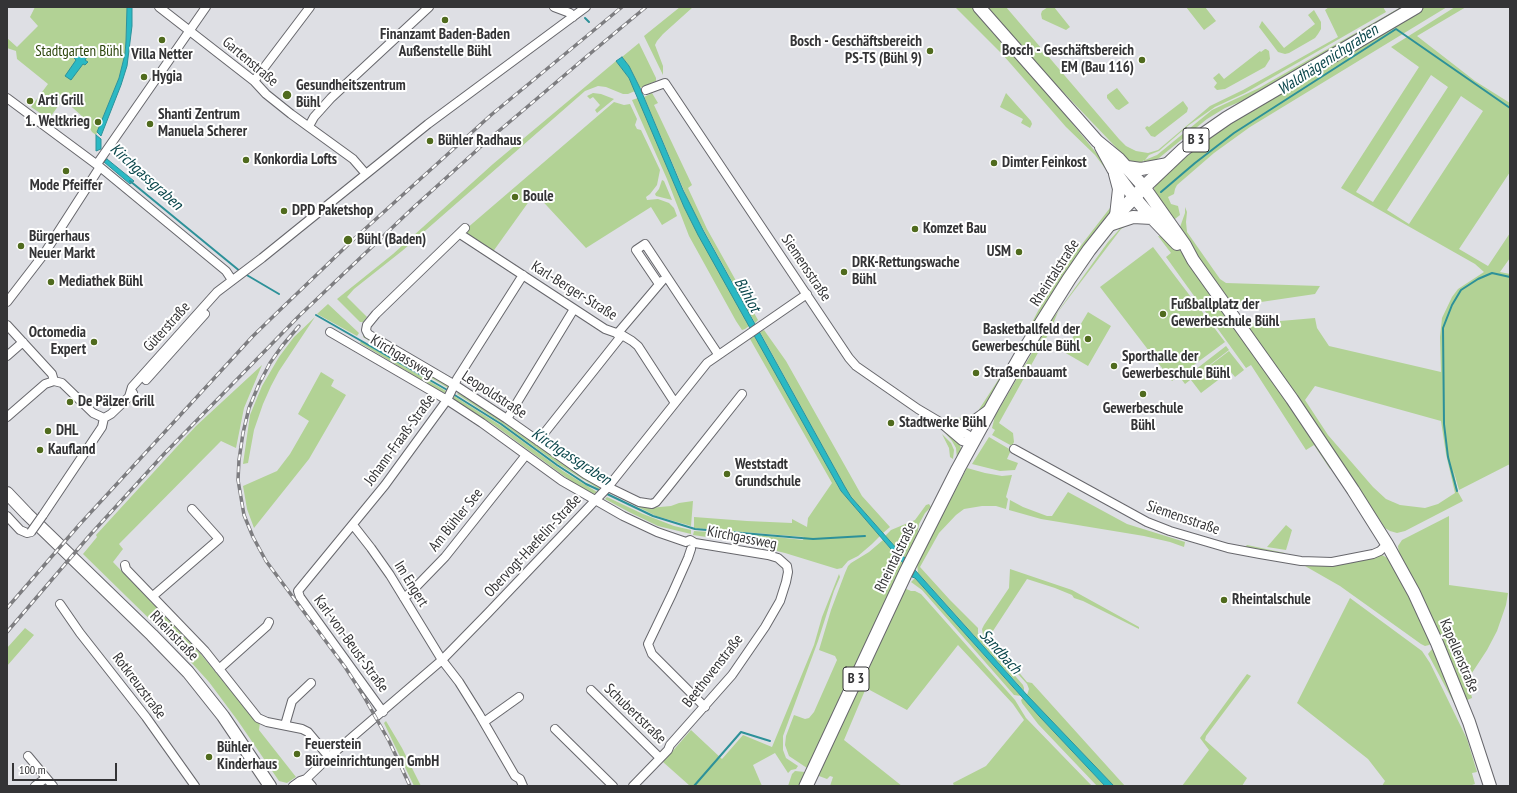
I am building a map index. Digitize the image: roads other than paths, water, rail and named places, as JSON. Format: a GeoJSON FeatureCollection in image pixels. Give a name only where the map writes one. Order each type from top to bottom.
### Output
{"type":"FeatureCollection","features":[{"type":"Feature","properties":{"kind":"main road","name":"Rheintalstraße"},"geometry":{"type":"LineString","coordinates":[[806,786],[912,559],[993,405],[1069,279],[1112,221],[1168,164],[1226,118],[1416,7]]}},
{"type":"Feature","properties":{"kind":"street","name":"Gartenstraße"},"geometry":{"type":"LineString","coordinates":[[158,7],[254,81],[266,94],[353,160],[366,174]]}},
{"type":"Feature","properties":{"kind":"street"},"geometry":{"type":"LineString","coordinates":[[7,302],[44,254],[100,161],[206,7]]}},
{"type":"Feature","properties":{"kind":"street"},"geometry":{"type":"LineString","coordinates":[[254,81],[310,7]]}},
{"type":"Feature","properties":{"kind":"street"},"geometry":{"type":"LineString","coordinates":[[309,126],[314,117],[331,98],[428,7]]}},
{"type":"Feature","properties":{"kind":"street"},"geometry":{"type":"LineString","coordinates":[[554,7],[570,13],[573,17]]}},
{"type":"Feature","properties":{"kind":"street","name":"Güterstraße"},"geometry":{"type":"LineString","coordinates":[[7,516],[20,530],[27,533],[31,532],[108,416],[129,397],[132,387],[217,292],[428,124],[586,7]]}},
{"type":"Feature","properties":{"kind":"street"},"geometry":{"type":"LineString","coordinates":[[979,7],[1097,141],[1127,167],[1144,187],[1185,245],[1193,260]]}},
{"type":"Feature","properties":{"kind":"street","name":"Siemensstraße"},"geometry":{"type":"LineString","coordinates":[[646,90],[665,83],[849,358],[856,366],[918,409],[940,422],[952,425],[968,435],[972,444]]}},
{"type":"Feature","properties":{"kind":"street"},"geometry":{"type":"LineString","coordinates":[[7,98],[100,161],[226,271],[238,275]]}},
{"type":"Feature","properties":{"kind":"street"},"geometry":{"type":"LineString","coordinates":[[1097,141],[1113,169],[1134,197],[1152,218],[1193,260]]}},
{"type":"Feature","properties":{"kind":"street"},"geometry":{"type":"LineString","coordinates":[[1127,167],[1141,169],[1168,164]]}},
{"type":"Feature","properties":{"kind":"street"},"geometry":{"type":"LineString","coordinates":[[1113,169],[1118,189],[1112,221],[1132,217],[1152,218]]}},
{"type":"Feature","properties":{"kind":"street","name":"Karl-Berger-Straße"},"geometry":{"type":"LineString","coordinates":[[366,330],[367,325],[376,314],[462,231],[523,275],[605,329],[620,334],[632,341],[638,346],[674,403]]}},
{"type":"Feature","properties":{"kind":"street"},"geometry":{"type":"LineString","coordinates":[[659,284],[636,250],[645,244],[718,354]]}},
{"type":"Feature","properties":{"kind":"street","name":"Kapellenstraße"},"geometry":{"type":"LineString","coordinates":[[1193,260],[1292,399],[1387,544],[1414,593],[1446,662],[1470,722],[1490,786]]}},
{"type":"Feature","properties":{"kind":"street","name":"Johann-Fraaß-Straße"},"geometry":{"type":"LineString","coordinates":[[298,591],[385,485],[451,393],[523,275]]}},
{"type":"Feature","properties":{"kind":"street"},"geometry":{"type":"LineString","coordinates":[[538,441],[666,276]]}},
{"type":"Feature","properties":{"kind":"street","name":"Obervogt-Haefelin-Straße"},"geometry":{"type":"LineString","coordinates":[[292,786],[300,781],[304,783],[329,757],[442,660],[607,488],[707,363],[806,294]]}},
{"type":"Feature","properties":{"kind":"street"},"geometry":{"type":"LineString","coordinates":[[507,419],[574,308]]}},
{"type":"Feature","properties":{"kind":"street"},"geometry":{"type":"LineString","coordinates":[[7,325],[52,374],[54,381]]}},
{"type":"Feature","properties":{"kind":"street","name":"Leopoldstraße"},"geometry":{"type":"LineString","coordinates":[[366,330],[368,334],[451,393],[507,419],[572,466],[607,488],[640,502],[652,504],[656,502],[742,394]]}},
{"type":"Feature","properties":{"kind":"street","name":"Kirchgassweg"},"geometry":{"type":"LineString","coordinates":[[330,332],[451,393],[482,423],[562,481],[651,529],[690,545],[752,551],[783,561]]}},
{"type":"Feature","properties":{"kind":"street"},"geometry":{"type":"LineString","coordinates":[[7,356],[23,342]]}},
{"type":"Feature","properties":{"kind":"street"},"geometry":{"type":"LineString","coordinates":[[7,418],[45,384],[54,381],[58,381],[65,386],[93,413],[108,416]]}},
{"type":"Feature","properties":{"kind":"street"},"geometry":{"type":"LineString","coordinates":[[952,425],[972,421],[993,405]]}},
{"type":"Feature","properties":{"kind":"street"},"geometry":{"type":"LineString","coordinates":[[940,422],[962,441],[972,444]]}},
{"type":"Feature","properties":{"kind":"street","name":"Siemensstraße"},"geometry":{"type":"LineString","coordinates":[[1014,449],[1147,522],[1170,531],[1228,548],[1301,561],[1332,562],[1373,554],[1380,551],[1387,544]]}},
{"type":"Feature","properties":{"kind":"street","name":"Am Bühler See"},"geometry":{"type":"LineString","coordinates":[[404,598],[445,557],[526,455]]}},
{"type":"Feature","properties":{"kind":"street","name":"Rheinstraße"},"geometry":{"type":"LineString","coordinates":[[7,493],[37,524],[147,629],[188,672],[223,716],[270,786]]}},
{"type":"Feature","properties":{"kind":"street"},"geometry":{"type":"LineString","coordinates":[[153,596],[219,539],[192,509]]}},
{"type":"Feature","properties":{"kind":"street","name":"Im Engert"},"geometry":{"type":"LineString","coordinates":[[353,525],[371,548],[404,598],[442,660]]}},
{"type":"Feature","properties":{"kind":"street"},"geometry":{"type":"LineString","coordinates":[[690,545],[675,588],[648,644],[652,654],[705,707]]}},
{"type":"Feature","properties":{"kind":"street","name":"Beethovenstraße"},"geometry":{"type":"LineString","coordinates":[[633,786],[668,750],[670,744],[732,676],[776,610],[782,595],[788,572],[787,566],[783,561]]}},
{"type":"Feature","properties":{"kind":"street"},"geometry":{"type":"LineString","coordinates":[[125,565],[126,569],[205,651],[258,718],[267,722],[302,729],[308,732],[329,757]]}},
{"type":"Feature","properties":{"kind":"street","name":"Karl-von-Beust-Straße"},"geometry":{"type":"LineString","coordinates":[[298,591],[300,597],[383,712]]}},
{"type":"Feature","properties":{"kind":"street","name":"Rotkreuzstraße"},"geometry":{"type":"LineString","coordinates":[[60,604],[80,633],[146,717],[195,786]]}},
{"type":"Feature","properties":{"kind":"street"},"geometry":{"type":"LineString","coordinates":[[219,669],[267,626],[269,622]]}},
{"type":"Feature","properties":{"kind":"street"},"geometry":{"type":"LineString","coordinates":[[442,660],[459,682],[515,776],[520,779],[524,786]]}},
{"type":"Feature","properties":{"kind":"street"},"geometry":{"type":"LineString","coordinates":[[285,725],[292,701],[311,683]]}},
{"type":"Feature","properties":{"kind":"street","name":"Schubertstraße"},"geometry":{"type":"LineString","coordinates":[[591,690],[660,758]]}},
{"type":"Feature","properties":{"kind":"street"},"geometry":{"type":"LineString","coordinates":[[484,722],[518,697]]}},
{"type":"Feature","properties":{"kind":"street"},"geometry":{"type":"LineString","coordinates":[[555,729],[613,786]]}},
{"type":"Feature","properties":{"kind":"street"},"geometry":{"type":"LineString","coordinates":[[28,756],[53,786]]}},
{"type":"Feature","properties":{"kind":"street"},"geometry":{"type":"LineString","coordinates":[[36,786],[46,778]]}},
{"type":"Feature","properties":{"kind":"street"},"geometry":{"type":"LineString","coordinates":[[304,783],[312,786]]}},
{"type":"Feature","properties":{"kind":"water"},"geometry":{"type":"Polygon","coordinates":[[[127,7],[132,7],[132,26],[127,66],[101,136],[97,132],[119,78],[125,54],[127,7]]]}},
{"type":"Feature","properties":{"kind":"water"},"geometry":{"type":"Polygon","coordinates":[[[82,53],[87,57],[85,60],[88,62],[85,65],[83,64],[71,80],[65,76],[76,60],[74,58],[77,54],[80,56],[82,53]]]}},
{"type":"Feature","properties":{"kind":"water"},"geometry":{"type":"Polygon","coordinates":[[[622,57],[629,66],[640,88],[683,190],[703,230],[845,487],[851,497],[905,558],[903,563],[841,491],[698,235],[684,207],[629,78],[616,61],[622,57]]]}},
{"type":"Feature","properties":{"kind":"water"},"geometry":{"type":"Polygon","coordinates":[[[96,135],[101,139],[101,149],[96,151],[96,135]]]}},
{"type":"Feature","properties":{"kind":"water"},"geometry":{"type":"Polygon","coordinates":[[[107,159],[134,181],[130,184],[104,162],[107,159]]]}},
{"type":"Feature","properties":{"kind":"water"},"geometry":{"type":"Polygon","coordinates":[[[915,570],[1027,695],[1114,786],[1105,786],[1040,717],[915,578],[912,577],[915,570]]]}},
{"type":"Feature","properties":{"kind":"waterway","name":"Bühlot"},"geometry":{"type":"LineString","coordinates":[[585,18],[589,22]]}},
{"type":"Feature","properties":{"kind":"waterway","name":"Waldhägenichgraben"},"geometry":{"type":"LineString","coordinates":[[1161,192],[1234,133],[1396,29],[1510,108]]}},
{"type":"Feature","properties":{"kind":"waterway","name":"Kirchgassgraben"},"geometry":{"type":"LineString","coordinates":[[130,181],[241,272]]}},
{"type":"Feature","properties":{"kind":"waterway"},"geometry":{"type":"LineString","coordinates":[[1457,491],[1448,457],[1444,424],[1443,328],[1452,305],[1461,290],[1478,279],[1492,273],[1510,277]]}},
{"type":"Feature","properties":{"kind":"waterway","name":"Kirchgassgraben"},"geometry":{"type":"LineString","coordinates":[[245,274],[279,294]]}},
{"type":"Feature","properties":{"kind":"waterway","name":"Kirchgassgraben"},"geometry":{"type":"LineString","coordinates":[[316,315],[449,391]]}},
{"type":"Feature","properties":{"kind":"waterway","name":"Kirchgassgraben"},"geometry":{"type":"LineString","coordinates":[[453,394],[501,424],[557,465],[586,484],[601,491]]}},
{"type":"Feature","properties":{"kind":"waterway","name":"Kirchgassgraben"},"geometry":{"type":"LineString","coordinates":[[605,493],[653,516],[695,529],[813,539],[865,536]]}},
{"type":"Feature","properties":{"kind":"waterway"},"geometry":{"type":"LineString","coordinates":[[694,786],[741,732],[770,741]]}},
{"type":"Feature","properties":{"kind":"railway"},"geometry":{"type":"LineString","coordinates":[[7,608],[80,524],[253,336],[355,238],[491,115],[622,7]]}},
{"type":"Feature","properties":{"kind":"railway"},"geometry":{"type":"LineString","coordinates":[[7,632],[90,535],[164,454],[299,316],[415,206],[487,141],[646,7]]}},
{"type":"Feature","properties":{"kind":"railway"},"geometry":{"type":"LineString","coordinates":[[299,326],[270,363],[249,408],[243,433],[238,480],[244,515],[253,537],[266,561],[345,667],[363,695],[389,741],[410,786]]}},
{"type":"Feature","properties":{"kind":"place","name":"Finanzamt Baden-Baden Außenstelle Bühl"},"geometry":{"type":"Point","coordinates":[445,20]}},
{"type":"Feature","properties":{"kind":"place","name":"Villa Netter"},"geometry":{"type":"Point","coordinates":[162,40]}},
{"type":"Feature","properties":{"kind":"place","name":"Bosch - Geschäftsbereich PS-TS (Bühl 9)"},"geometry":{"type":"Point","coordinates":[930,51]}},
{"type":"Feature","properties":{"kind":"place","name":"Bosch - Geschäftsbereich EM (Bau 116)"},"geometry":{"type":"Point","coordinates":[1142,60]}},
{"type":"Feature","properties":{"kind":"place","name":"Hygia"},"geometry":{"type":"Point","coordinates":[144,77]}},
{"type":"Feature","properties":{"kind":"place","name":"Gesundheitszentrum Bühl"},"geometry":{"type":"Point","coordinates":[287,95]}},
{"type":"Feature","properties":{"kind":"place","name":"Arti Grill"},"geometry":{"type":"Point","coordinates":[30,101]}},
{"type":"Feature","properties":{"kind":"place","name":"1. Weltkrieg"},"geometry":{"type":"Point","coordinates":[98,122]}},
{"type":"Feature","properties":{"kind":"place","name":"Shanti Zentrum Manuela Scherer"},"geometry":{"type":"Point","coordinates":[150,124]}},
{"type":"Feature","properties":{"kind":"place","name":"Bühler Radhaus"},"geometry":{"type":"Point","coordinates":[430,141]}},
{"type":"Feature","properties":{"kind":"place","name":"Konkordia Lofts"},"geometry":{"type":"Point","coordinates":[246,160]}},
{"type":"Feature","properties":{"kind":"place","name":"Dimter Feinkost"},"geometry":{"type":"Point","coordinates":[994,163]}},
{"type":"Feature","properties":{"kind":"place","name":"Mode Pfeiffer"},"geometry":{"type":"Point","coordinates":[66,171]}},
{"type":"Feature","properties":{"kind":"place","name":"Boule"},"geometry":{"type":"Point","coordinates":[515,197]}},
{"type":"Feature","properties":{"kind":"place","name":"DPD Paketshop"},"geometry":{"type":"Point","coordinates":[284,211]}},
{"type":"Feature","properties":{"kind":"place","name":"Komzet Bau"},"geometry":{"type":"Point","coordinates":[915,229]}},
{"type":"Feature","properties":{"kind":"place","name":"Bühl (Baden)"},"geometry":{"type":"Point","coordinates":[348,240]}},
{"type":"Feature","properties":{"kind":"place","name":"Bürgerhaus Neuer Markt"},"geometry":{"type":"Point","coordinates":[21,246]}},
{"type":"Feature","properties":{"kind":"place","name":"USM"},"geometry":{"type":"Point","coordinates":[1019,252]}},
{"type":"Feature","properties":{"kind":"place","name":"DRK-Rettungswache Bühl"},"geometry":{"type":"Point","coordinates":[844,272]}},
{"type":"Feature","properties":{"kind":"place","name":"Mediathek Bühl"},"geometry":{"type":"Point","coordinates":[51,282]}},
{"type":"Feature","properties":{"kind":"place","name":"Fußballplatz der Gewerbeschule Bühl"},"geometry":{"type":"Point","coordinates":[1163,314]}},
{"type":"Feature","properties":{"kind":"place","name":"Basketballfeld der Gewerbeschule Bühl"},"geometry":{"type":"Point","coordinates":[1088,339]}},
{"type":"Feature","properties":{"kind":"place","name":"Octomedia Expert"},"geometry":{"type":"Point","coordinates":[94,342]}},
{"type":"Feature","properties":{"kind":"place","name":"Sporthalle der Gewerbeschule Bühl"},"geometry":{"type":"Point","coordinates":[1114,366]}},
{"type":"Feature","properties":{"kind":"place","name":"Straßenbauamt"},"geometry":{"type":"Point","coordinates":[976,373]}},
{"type":"Feature","properties":{"kind":"place","name":"Gewerbeschule Bühl"},"geometry":{"type":"Point","coordinates":[1143,394]}},
{"type":"Feature","properties":{"kind":"place","name":"De Pälzer Grill"},"geometry":{"type":"Point","coordinates":[70,402]}},
{"type":"Feature","properties":{"kind":"place","name":"Stadtwerke Bühl"},"geometry":{"type":"Point","coordinates":[891,423]}},
{"type":"Feature","properties":{"kind":"place","name":"DHL"},"geometry":{"type":"Point","coordinates":[48,431]}},
{"type":"Feature","properties":{"kind":"place","name":"Kaufland"},"geometry":{"type":"Point","coordinates":[40,450]}},
{"type":"Feature","properties":{"kind":"place","name":"Weststadt Grundschule"},"geometry":{"type":"Point","coordinates":[727,474]}},
{"type":"Feature","properties":{"kind":"place","name":"Rheintalschule"},"geometry":{"type":"Point","coordinates":[1224,600]}},
{"type":"Feature","properties":{"kind":"place","name":"Feuerstein Büroeinrichtungen GmbH"},"geometry":{"type":"Point","coordinates":[297,754]}},
{"type":"Feature","properties":{"kind":"place","name":"Bühler Kinderhaus"},"geometry":{"type":"Point","coordinates":[209,757]}},
{"type":"Feature","properties":{"kind":"park label","name":"Stadtgarten Bühl"},"geometry":{"type":"Point","coordinates":[79,52]}},
{"type":"Feature","properties":{"kind":"water label","name":"Sandbach"},"geometry":{"type":"Point","coordinates":[1000,652]}}]}
